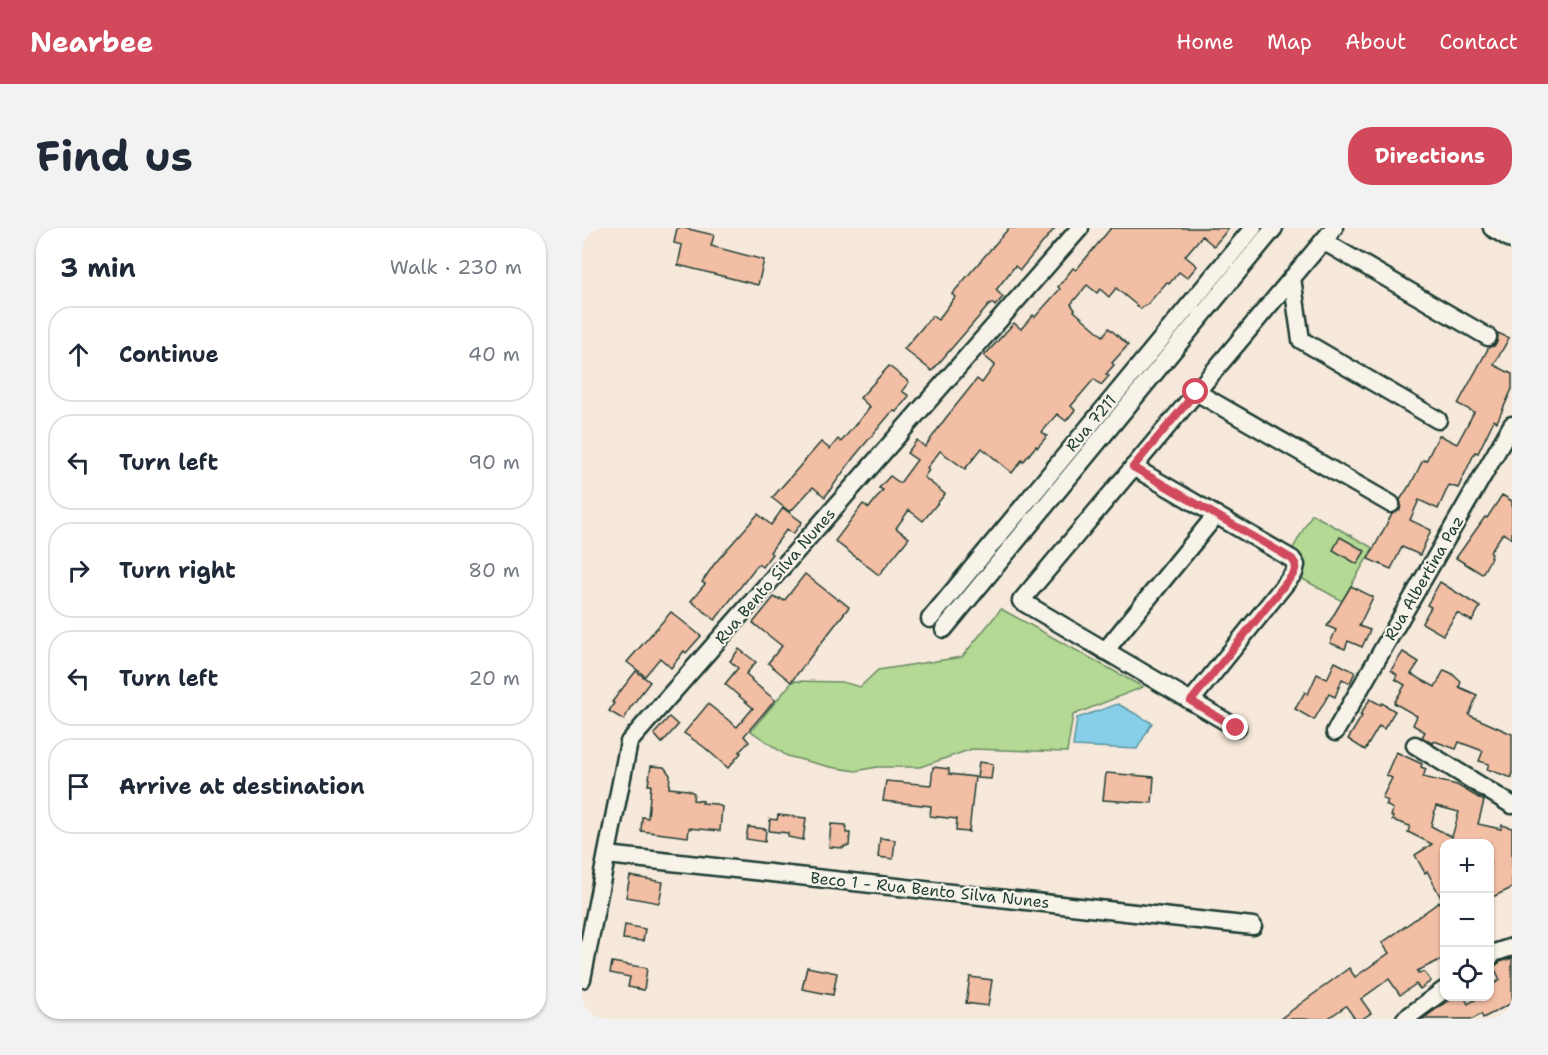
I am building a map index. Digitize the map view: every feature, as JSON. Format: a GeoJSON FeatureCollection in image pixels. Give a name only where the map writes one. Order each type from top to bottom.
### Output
{"type":"FeatureCollection","features":[{"type":"Feature","properties":{"kind":"street","name":"Rua Bento Silva Nunes"},"geometry":{"type":"LineString","coordinates":[[582,979],[629,742],[1080,228]]}},
{"type":"Feature","properties":{"kind":"street","name":"Rua 7211"},"geometry":{"type":"LineString","coordinates":[[930,619],[1253,228]]}},
{"type":"Feature","properties":{"kind":"street"},"geometry":{"type":"LineString","coordinates":[[944,629],[1274,228]]}},
{"type":"Feature","properties":{"kind":"street"},"geometry":{"type":"LineString","coordinates":[[1236,728],[1021,601],[1334,228]]}},
{"type":"Feature","properties":{"kind":"street"},"geometry":{"type":"LineString","coordinates":[[1492,228],[1512,240]]}},
{"type":"Feature","properties":{"kind":"street"},"geometry":{"type":"LineString","coordinates":[[1323,241],[1488,337]]}},
{"type":"Feature","properties":{"kind":"street"},"geometry":{"type":"LineString","coordinates":[[1292,278],[1301,340],[1438,420]]}},
{"type":"Feature","properties":{"kind":"street"},"geometry":{"type":"LineString","coordinates":[[1269,305],[1298,315]]}},
{"type":"Feature","properties":{"kind":"street"},"geometry":{"type":"LineString","coordinates":[[1196,392],[1391,504]]}},
{"type":"Feature","properties":{"kind":"street","name":"Rua Albertina Paz"},"geometry":{"type":"LineString","coordinates":[[1335,732],[1512,425]]}},
{"type":"Feature","properties":{"kind":"street"},"geometry":{"type":"LineString","coordinates":[[1133,467],[1292,559],[1296,565],[1294,573],[1191,701]]}},
{"type":"Feature","properties":{"kind":"street"},"geometry":{"type":"LineString","coordinates":[[1105,651],[1216,515]]}},
{"type":"Feature","properties":{"kind":"street"},"geometry":{"type":"LineString","coordinates":[[1415,745],[1512,805]]}},
{"type":"Feature","properties":{"kind":"street","name":"Beco 1 - Rua Bento Silva Nunes"},"geometry":{"type":"LineString","coordinates":[[607,855],[1252,926]]}},
{"type":"Feature","properties":{"kind":"street"},"geometry":{"type":"LineString","coordinates":[[1494,954],[1512,947]]}},
{"type":"Feature","properties":{"kind":"street"},"geometry":{"type":"LineString","coordinates":[[1404,1019],[1440,993]]}},
{"type":"Feature","properties":{"kind":"green space"},"geometry":{"type":"Polygon","coordinates":[[[1312,514],[1373,548],[1342,601],[1301,578],[1302,573],[1292,550],[1312,514]]]}},
{"type":"Feature","properties":{"kind":"green space"},"geometry":{"type":"Polygon","coordinates":[[[1001,609],[1143,687],[1073,715],[1067,752],[972,749],[920,767],[877,767],[856,771],[787,756],[751,731],[793,681],[842,682],[860,687],[878,670],[962,657],[1001,609]]]}},
{"type":"Feature","properties":{"kind":"water"},"geometry":{"type":"Polygon","coordinates":[[[1118,704],[1152,723],[1137,749],[1073,746],[1077,718],[1118,704]]]}},
{"type":"Feature","properties":{"kind":"building"},"geometry":{"type":"Polygon","coordinates":[[[677,228],[714,235],[711,246],[764,260],[758,285],[678,265],[682,245],[674,243],[677,228]]]}},
{"type":"Feature","properties":{"kind":"building"},"geometry":{"type":"Polygon","coordinates":[[[1009,228],[1055,228],[1020,270],[1015,266],[996,290],[1003,297],[995,306],[992,303],[989,305],[932,371],[904,349],[932,316],[938,320],[955,297],[952,294],[1009,228]]]}},
{"type":"Feature","properties":{"kind":"building"},"geometry":{"type":"Polygon","coordinates":[[[1111,228],[1229,228],[1214,246],[1202,236],[1185,256],[1197,266],[1187,278],[1179,272],[1141,309],[1116,288],[1109,297],[1100,289],[1097,293],[1087,285],[1071,304],[1074,311],[1103,336],[1109,328],[1128,345],[1112,363],[1114,365],[1106,374],[1109,376],[1101,385],[1094,379],[1071,406],[1075,410],[1066,421],[1057,414],[1042,432],[1047,436],[1012,473],[982,448],[965,469],[940,451],[927,468],[929,470],[924,477],[945,494],[923,521],[909,510],[896,528],[909,538],[879,575],[835,541],[863,504],[869,508],[883,490],[879,488],[890,476],[900,483],[917,460],[907,453],[917,440],[925,447],[977,379],[982,383],[995,365],[984,356],[1014,323],[1021,329],[1033,315],[1035,317],[1060,289],[1058,287],[1073,268],[1076,270],[1111,228]]]}},
{"type":"Feature","properties":{"kind":"building"},"geometry":{"type":"Polygon","coordinates":[[[1498,333],[1509,338],[1494,365],[1512,374],[1512,389],[1497,422],[1494,420],[1478,453],[1475,452],[1458,488],[1449,485],[1438,509],[1419,500],[1410,520],[1431,530],[1420,555],[1402,547],[1391,569],[1368,559],[1392,514],[1400,510],[1400,500],[1423,460],[1426,461],[1439,435],[1457,444],[1474,412],[1458,404],[1489,347],[1494,346],[1497,342],[1498,333]]]}},
{"type":"Feature","properties":{"kind":"building"},"geometry":{"type":"Polygon","coordinates":[[[889,366],[909,382],[902,391],[909,396],[896,412],[890,414],[854,457],[825,497],[813,487],[790,512],[772,498],[821,442],[830,449],[838,439],[841,442],[870,407],[860,398],[889,366]]]}},
{"type":"Feature","properties":{"kind":"building"},"geometry":{"type":"Polygon","coordinates":[[[1502,495],[1512,501],[1512,539],[1503,533],[1490,552],[1491,558],[1482,574],[1456,558],[1502,495]]]}},
{"type":"Feature","properties":{"kind":"building"},"geometry":{"type":"Polygon","coordinates":[[[783,508],[802,522],[793,534],[787,529],[762,567],[758,564],[715,620],[691,601],[705,584],[702,582],[715,563],[758,514],[771,525],[783,508]]]}},
{"type":"Feature","properties":{"kind":"building"},"geometry":{"type":"Polygon","coordinates":[[[1340,537],[1365,551],[1357,564],[1333,550],[1340,537]]]}},
{"type":"Feature","properties":{"kind":"building"},"geometry":{"type":"Polygon","coordinates":[[[805,574],[849,607],[791,682],[768,663],[782,646],[753,623],[774,597],[784,601],[805,574]]]}},
{"type":"Feature","properties":{"kind":"building"},"geometry":{"type":"Polygon","coordinates":[[[1440,582],[1480,607],[1472,621],[1457,613],[1443,635],[1422,623],[1431,607],[1427,605],[1440,582]]]}},
{"type":"Feature","properties":{"kind":"building"},"geometry":{"type":"Polygon","coordinates":[[[1351,586],[1373,597],[1359,626],[1370,630],[1362,647],[1348,641],[1345,649],[1330,643],[1336,630],[1327,626],[1351,586]]]}},
{"type":"Feature","properties":{"kind":"building"},"geometry":{"type":"Polygon","coordinates":[[[671,612],[701,636],[686,653],[684,651],[671,668],[660,658],[645,676],[627,662],[671,612]]]}},
{"type":"Feature","properties":{"kind":"building"},"geometry":{"type":"Polygon","coordinates":[[[739,649],[756,662],[746,674],[775,700],[744,736],[749,742],[728,768],[684,733],[708,704],[737,727],[753,708],[725,684],[738,668],[730,661],[739,649]]]}},
{"type":"Feature","properties":{"kind":"building"},"geometry":{"type":"Polygon","coordinates":[[[1403,652],[1419,662],[1411,674],[1435,687],[1444,670],[1451,673],[1461,682],[1459,687],[1477,695],[1469,715],[1512,734],[1512,778],[1487,769],[1489,764],[1479,761],[1483,751],[1459,742],[1456,749],[1434,741],[1433,744],[1422,737],[1425,732],[1413,725],[1417,716],[1394,703],[1405,685],[1395,679],[1397,675],[1391,670],[1403,652]]]}},
{"type":"Feature","properties":{"kind":"building"},"geometry":{"type":"Polygon","coordinates":[[[1335,662],[1355,672],[1350,683],[1342,679],[1335,697],[1329,694],[1314,720],[1295,709],[1305,692],[1308,694],[1317,674],[1327,679],[1335,662]]]}},
{"type":"Feature","properties":{"kind":"building"},"geometry":{"type":"Polygon","coordinates":[[[636,671],[650,682],[630,708],[624,720],[609,711],[614,703],[612,702],[636,671]]]}},
{"type":"Feature","properties":{"kind":"building"},"geometry":{"type":"Polygon","coordinates":[[[1370,699],[1395,711],[1384,729],[1379,726],[1365,750],[1348,739],[1370,699]]]}},
{"type":"Feature","properties":{"kind":"building"},"geometry":{"type":"Polygon","coordinates":[[[669,717],[678,725],[662,743],[654,734],[669,717]]]}},
{"type":"Feature","properties":{"kind":"building"},"geometry":{"type":"Polygon","coordinates":[[[1396,752],[1422,764],[1421,767],[1426,769],[1423,777],[1457,785],[1484,801],[1478,824],[1501,829],[1502,825],[1512,828],[1512,888],[1494,896],[1494,839],[1440,839],[1440,896],[1427,871],[1425,873],[1415,855],[1432,844],[1408,832],[1410,826],[1392,820],[1393,809],[1386,805],[1388,801],[1382,798],[1392,778],[1386,775],[1396,752]],[[1436,806],[1431,826],[1452,837],[1459,812],[1436,806]]]}},
{"type":"Feature","properties":{"kind":"building"},"geometry":{"type":"Polygon","coordinates":[[[979,762],[993,764],[991,779],[977,778],[979,762]]]}},
{"type":"Feature","properties":{"kind":"building"},"geometry":{"type":"Polygon","coordinates":[[[651,766],[664,767],[670,775],[669,788],[688,790],[694,793],[693,800],[722,807],[720,831],[689,828],[688,837],[641,831],[642,817],[648,818],[651,785],[648,785],[651,766]]]}},
{"type":"Feature","properties":{"kind":"building"},"geometry":{"type":"Polygon","coordinates":[[[933,767],[949,769],[949,774],[975,777],[969,832],[956,831],[957,819],[930,816],[931,806],[883,801],[886,781],[931,785],[933,767]]]}},
{"type":"Feature","properties":{"kind":"building"},"geometry":{"type":"Polygon","coordinates":[[[1106,773],[1154,777],[1152,803],[1103,800],[1106,773]]]}},
{"type":"Feature","properties":{"kind":"building"},"geometry":{"type":"Polygon","coordinates":[[[778,815],[806,818],[803,840],[788,837],[788,833],[769,831],[770,819],[777,820],[778,815]]]}},
{"type":"Feature","properties":{"kind":"building"},"geometry":{"type":"Polygon","coordinates":[[[831,824],[846,825],[846,833],[850,833],[849,846],[829,847],[831,824]]]}},
{"type":"Feature","properties":{"kind":"building"},"geometry":{"type":"Polygon","coordinates":[[[748,827],[766,829],[765,842],[746,839],[748,827]]]}},
{"type":"Feature","properties":{"kind":"building"},"geometry":{"type":"Polygon","coordinates":[[[880,838],[895,840],[893,859],[878,857],[880,838]]]}},
{"type":"Feature","properties":{"kind":"building"},"geometry":{"type":"Polygon","coordinates":[[[630,876],[663,882],[659,903],[626,897],[630,876]]]}},
{"type":"Feature","properties":{"kind":"building"},"geometry":{"type":"Polygon","coordinates":[[[1440,901],[1440,960],[1417,971],[1418,973],[1424,972],[1431,981],[1420,989],[1416,984],[1400,995],[1389,979],[1361,999],[1371,1013],[1362,1019],[1355,1019],[1346,1006],[1327,1019],[1280,1019],[1349,968],[1355,977],[1389,953],[1382,943],[1440,901]]]}},
{"type":"Feature","properties":{"kind":"building"},"geometry":{"type":"Polygon","coordinates":[[[625,925],[645,929],[643,941],[623,939],[625,925]]]}},
{"type":"Feature","properties":{"kind":"building"},"geometry":{"type":"Polygon","coordinates":[[[1512,958],[1512,1003],[1483,1018],[1481,1014],[1473,1019],[1423,1019],[1449,1001],[1466,1001],[1468,1004],[1473,1001],[1494,1001],[1494,984],[1500,980],[1494,967],[1512,958]]]}},
{"type":"Feature","properties":{"kind":"building"},"geometry":{"type":"Polygon","coordinates":[[[612,962],[647,968],[644,990],[628,987],[630,977],[610,973],[612,962]]]}},
{"type":"Feature","properties":{"kind":"building"},"geometry":{"type":"Polygon","coordinates":[[[807,967],[837,973],[833,995],[802,989],[807,967]]]}},
{"type":"Feature","properties":{"kind":"building"},"geometry":{"type":"Polygon","coordinates":[[[970,977],[992,980],[988,1006],[966,1003],[970,977]]]}},
{"type":"Feature","properties":{"kind":"route"},"geometry":{"type":"LineString","coordinates":[[1196,392],[1133,467],[1292,559],[1296,565],[1294,573],[1191,701],[1236,728]]}}]}
